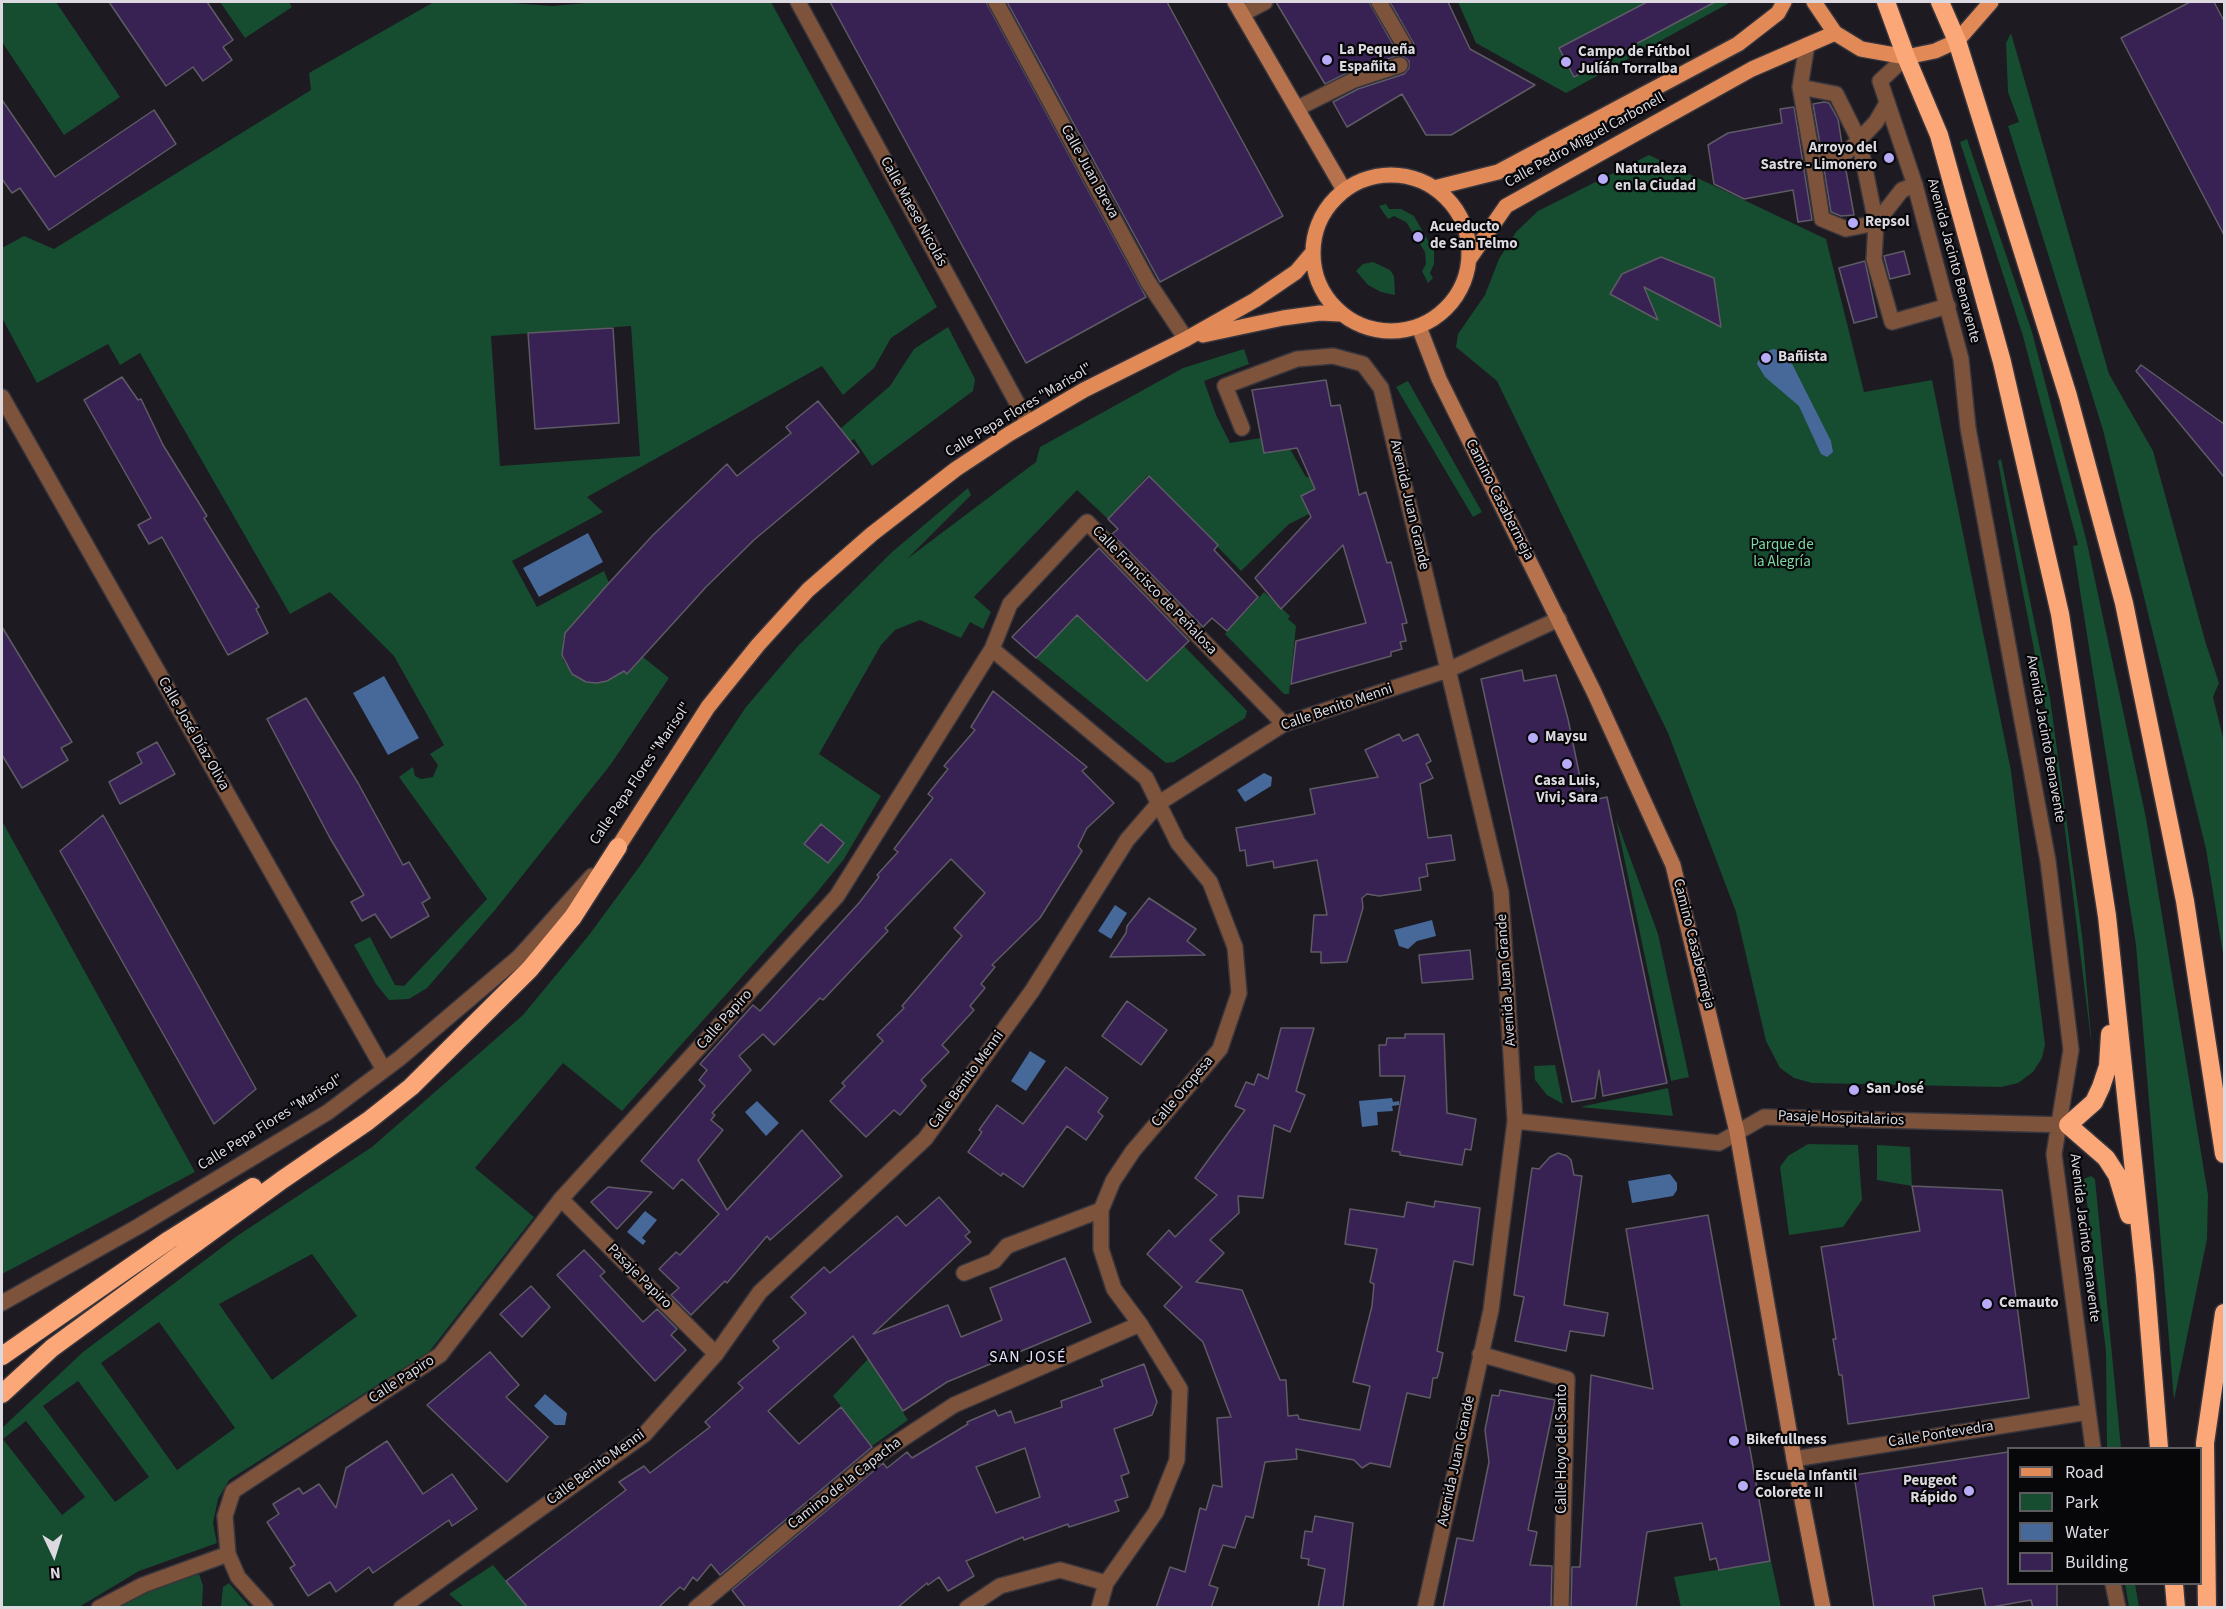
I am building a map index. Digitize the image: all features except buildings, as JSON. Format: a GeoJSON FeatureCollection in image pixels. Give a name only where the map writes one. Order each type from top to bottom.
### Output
{"type":"FeatureCollection","features":[{"type":"Feature","properties":{"kind":"highway","name":"Avenida Jacinto Benavente"},"geometry":{"type":"LineString","coordinates":[[1886,2],[1939,135],[1999,350],[2060,614],[2107,916],[2114,981]]}},
{"type":"Feature","properties":{"kind":"highway"},"geometry":{"type":"LineString","coordinates":[[1940,2],[1957,41],[2068,396],[2124,603],[2185,901],[2224,1149]]}},
{"type":"Feature","properties":{"kind":"highway"},"geometry":{"type":"LineString","coordinates":[[2,1394],[52,1348],[282,1180],[368,1121],[411,1087],[530,969],[573,917],[618,847]]}},
{"type":"Feature","properties":{"kind":"highway"},"geometry":{"type":"LineString","coordinates":[[2114,981],[2108,1066],[2094,1102],[2063,1125],[2106,1158],[2117,1175],[2145,1275]]}},
{"type":"Feature","properties":{"kind":"highway"},"geometry":{"type":"LineString","coordinates":[[2114,981],[2145,1275],[2159,1447]]}},
{"type":"Feature","properties":{"kind":"highway"},"geometry":{"type":"LineString","coordinates":[[2,1356],[169,1240],[411,1087]]}},
{"type":"Feature","properties":{"kind":"highway"},"geometry":{"type":"LineString","coordinates":[[2207,1608],[2205,1443],[2224,1313]]}},
{"type":"Feature","properties":{"kind":"highway"},"geometry":{"type":"LineString","coordinates":[[2174,1585],[2176,1608]]}},
{"type":"Feature","properties":{"kind":"main road","name":"Calle Pedro Miguel Carbonell"},"geometry":{"type":"LineString","coordinates":[[1434,188],[1498,172],[1738,44],[1778,13],[1784,2]]}},
{"type":"Feature","properties":{"kind":"main road"},"geometry":{"type":"LineString","coordinates":[[1814,2],[1835,33],[1861,49],[1906,57],[1935,51],[1957,41],[1990,2]]}},
{"type":"Feature","properties":{"kind":"main road"},"geometry":{"type":"LineString","coordinates":[[1239,8],[1344,190]]}},
{"type":"Feature","properties":{"kind":"main road","name":"Calle Pedro Miguel Carbonell"},"geometry":{"type":"LineString","coordinates":[[1470,258],[1506,206],[1752,69],[1835,33]]}},
{"type":"Feature","properties":{"kind":"main road"},"geometry":{"type":"LineString","coordinates":[[1373,176],[1409,177],[1434,188],[1459,214],[1467,231],[1470,258],[1464,281],[1450,305],[1419,327],[1400,332],[1372,330],[1340,314],[1322,293],[1312,259],[1315,231],[1329,203],[1344,190],[1373,176]]}},
{"type":"Feature","properties":{"kind":"main road","name":"Calle Pepa Flores \"Marisol\""},"geometry":{"type":"LineString","coordinates":[[618,847],[708,707],[758,645],[808,590],[872,534],[956,470],[1028,423],[1084,390],[1186,339],[1279,284],[1296,272],[1313,252]]}},
{"type":"Feature","properties":{"kind":"main road","name":"Calle Pepa Flores \"Marisol\""},"geometry":{"type":"LineString","coordinates":[[1186,339],[1283,318],[1320,313],[1340,314]]}},
{"type":"Feature","properties":{"kind":"main road","name":"Camino Casabermeja"},"geometry":{"type":"LineString","coordinates":[[1419,327],[1439,379],[1559,619],[1673,865],[1737,1132],[1794,1459],[1823,1608]]}},
{"type":"Feature","properties":{"kind":"street","name":"Calle Maese Nicolás"},"geometry":{"type":"LineString","coordinates":[[798,2],[1028,423]]}},
{"type":"Feature","properties":{"kind":"street","name":"Calle Juan Breva"},"geometry":{"type":"LineString","coordinates":[[996,2],[1148,282],[1186,339]]}},
{"type":"Feature","properties":{"kind":"street"},"geometry":{"type":"LineString","coordinates":[[1239,8],[1265,2]]}},
{"type":"Feature","properties":{"kind":"street"},"geometry":{"type":"LineString","coordinates":[[1379,2],[1404,45]]}},
{"type":"Feature","properties":{"kind":"street"},"geometry":{"type":"LineString","coordinates":[[1807,45],[1800,87],[1822,219],[1846,229],[1876,223],[1902,190],[1914,186]]}},
{"type":"Feature","properties":{"kind":"street","name":"Avenida Jacinto Benavente"},"geometry":{"type":"LineString","coordinates":[[1906,57],[1880,81],[1914,186],[1961,359],[1968,428],[2048,861],[2071,1050],[2063,1125],[2054,1154],[2093,1447]]}},
{"type":"Feature","properties":{"kind":"street"},"geometry":{"type":"LineString","coordinates":[[1298,108],[1354,80],[1400,65]]}},
{"type":"Feature","properties":{"kind":"street"},"geometry":{"type":"LineString","coordinates":[[1800,87],[1836,94],[1859,140],[1876,223],[1874,259],[1892,322],[1948,306]]}},
{"type":"Feature","properties":{"kind":"street"},"geometry":{"type":"LineString","coordinates":[[1813,161],[1844,155],[1876,122],[1887,103]]}},
{"type":"Feature","properties":{"kind":"street","name":"Avenida Juan Grande"},"geometry":{"type":"LineString","coordinates":[[1242,428],[1225,386],[1297,359],[1333,356],[1363,364],[1381,388],[1501,892],[1515,1121],[1491,1310],[1425,1608]]}},
{"type":"Feature","properties":{"kind":"street","name":"Calle José Díaz Oliva"},"geometry":{"type":"LineString","coordinates":[[2,397],[384,1070]]}},
{"type":"Feature","properties":{"kind":"street","name":"Calle Francisco de Peñalosa"},"geometry":{"type":"LineString","coordinates":[[992,649],[1010,604],[1087,522],[1284,724]]}},
{"type":"Feature","properties":{"kind":"street","name":"Calle Benito Menni"},"geometry":{"type":"LineString","coordinates":[[401,1608],[644,1435],[717,1354],[760,1292],[925,1139],[1032,991],[1127,840],[1159,803],[1284,724],[1448,670],[1559,619]]}},
{"type":"Feature","properties":{"kind":"street"},"geometry":{"type":"LineString","coordinates":[[992,649],[1146,778],[1159,803]]}},
{"type":"Feature","properties":{"kind":"street","name":"Calle Papiro"},"geometry":{"type":"LineString","coordinates":[[228,1554],[225,1516],[233,1491],[440,1356],[561,1199],[837,896],[992,649]]}},
{"type":"Feature","properties":{"kind":"street","name":"Calle Oropesa"},"geometry":{"type":"LineString","coordinates":[[1099,1608],[1106,1583],[1156,1512],[1177,1460],[1180,1389],[1140,1324],[1114,1288],[1101,1249],[1101,1210],[1113,1181],[1133,1152],[1220,1049],[1239,993],[1235,947],[1210,882],[1178,843],[1159,803]]}},
{"type":"Feature","properties":{"kind":"street","name":"Calle Pepa Flores \"Marisol\""},"geometry":{"type":"LineString","coordinates":[[2,1304],[139,1226],[328,1112],[384,1070],[519,957],[618,847]]}},
{"type":"Feature","properties":{"kind":"street","name":"Pasaje Hospitalarios"},"geometry":{"type":"LineString","coordinates":[[1515,1121],[1719,1143],[1764,1117],[2063,1125]]}},
{"type":"Feature","properties":{"kind":"street","name":"Pasaje Papiro"},"geometry":{"type":"LineString","coordinates":[[561,1199],[717,1354]]}},
{"type":"Feature","properties":{"kind":"street"},"geometry":{"type":"LineString","coordinates":[[964,1273],[994,1261],[1007,1246],[1101,1210]]}},
{"type":"Feature","properties":{"kind":"street","name":"Camino de la Capacha"},"geometry":{"type":"LineString","coordinates":[[696,1608],[878,1455],[954,1405],[1140,1324]]}},
{"type":"Feature","properties":{"kind":"street","name":"Calle Hoyo del Santo"},"geometry":{"type":"LineString","coordinates":[[1480,1354],[1567,1379],[1561,1608]]}},
{"type":"Feature","properties":{"kind":"street","name":"Calle Pontevedra"},"geometry":{"type":"LineString","coordinates":[[1794,1459],[2088,1412]]}},
{"type":"Feature","properties":{"kind":"street"},"geometry":{"type":"LineString","coordinates":[[99,1608],[143,1585],[228,1554],[238,1577],[266,1608]]}},
{"type":"Feature","properties":{"kind":"street"},"geometry":{"type":"LineString","coordinates":[[967,1608],[1000,1586],[1060,1570],[1106,1583]]}},
{"type":"Feature","properties":{"kind":"street"},"geometry":{"type":"LineString","coordinates":[[2113,1585],[2118,1608]]}},
{"type":"Feature","properties":{"kind":"green space"},"geometry":{"type":"Polygon","coordinates":[[[6,2],[56,2],[120,97],[64,135],[2,42],[2,5],[6,2]]]}},
{"type":"Feature","properties":{"kind":"green space"},"geometry":{"type":"Polygon","coordinates":[[[220,2],[289,2],[292,7],[245,38],[220,2]]]}},
{"type":"Feature","properties":{"kind":"green space"},"geometry":{"type":"Polygon","coordinates":[[[434,2],[499,2],[552,6],[597,2],[771,2],[937,307],[891,338],[874,368],[843,395],[822,366],[587,497],[603,512],[512,561],[537,607],[604,571],[609,583],[568,629],[563,639],[563,660],[576,677],[591,683],[607,681],[622,670],[628,674],[643,657],[669,678],[611,764],[495,910],[427,988],[409,999],[389,1000],[376,984],[354,945],[370,937],[395,985],[404,986],[487,899],[399,777],[413,767],[415,776],[421,779],[433,777],[438,765],[430,754],[444,745],[394,656],[330,592],[290,614],[140,353],[120,365],[108,344],[37,383],[2,318],[2,248],[24,236],[54,249],[311,90],[309,73],[434,2]],[[631,326],[491,336],[500,466],[640,456],[631,326]]]}},
{"type":"Feature","properties":{"kind":"green space","name":"Campo de Fútbol Julíán Torralba"},"geometry":{"type":"Polygon","coordinates":[[[1458,2],[1731,2],[1566,93],[1476,43],[1458,2]]]}},
{"type":"Feature","properties":{"kind":"green space"},"geometry":{"type":"Polygon","coordinates":[[[2011,33],[2109,374],[2153,451],[2206,644],[2219,683],[2213,697],[2224,742],[2224,960],[2206,849],[2103,430],[2008,126],[2019,122],[2008,92],[2006,43],[2011,33]]]}},
{"type":"Feature","properties":{"kind":"green space"},"geometry":{"type":"Polygon","coordinates":[[[1967,139],[2032,332],[2087,543],[2146,818],[2208,1195],[2207,1239],[2174,1400],[2136,945],[2073,546],[2078,545],[2023,336],[1960,142],[1967,139]]]}},
{"type":"Feature","properties":{"kind":"green space","name":"Parque de la Alegría"},"geometry":{"type":"Polygon","coordinates":[[[1649,155],[1826,239],[1864,392],[1932,380],[2011,771],[2045,1045],[2042,1058],[2033,1072],[2018,1083],[2001,1087],[1812,1083],[1794,1078],[1780,1068],[1766,1041],[1736,912],[1668,733],[1497,381],[1456,347],[1458,334],[1485,295],[1499,259],[1516,232],[1538,211],[1649,155]]]}},
{"type":"Feature","properties":{"kind":"green space"},"geometry":{"type":"Polygon","coordinates":[[[1386,204],[1389,209],[1401,209],[1414,216],[1434,251],[1434,264],[1430,273],[1433,278],[1428,283],[1422,271],[1426,264],[1425,252],[1406,222],[1394,216],[1388,219],[1379,206],[1386,204]]]}},
{"type":"Feature","properties":{"kind":"green space"},"geometry":{"type":"Polygon","coordinates":[[[1373,262],[1390,270],[1394,276],[1395,295],[1381,292],[1368,285],[1356,271],[1363,264],[1373,262]]]}},
{"type":"Feature","properties":{"kind":"green space"},"geometry":{"type":"Polygon","coordinates":[[[948,327],[975,379],[973,391],[872,466],[854,439],[850,441],[840,429],[890,386],[914,349],[948,327]]]}},
{"type":"Feature","properties":{"kind":"green space"},"geometry":{"type":"Polygon","coordinates":[[[1244,349],[1249,364],[1204,381],[1216,415],[1230,443],[1261,438],[1264,453],[1290,449],[1306,477],[1314,478],[1317,492],[1302,496],[1309,514],[1289,524],[1241,571],[1148,475],[1108,519],[1077,490],[974,597],[991,612],[983,629],[970,622],[961,638],[920,620],[895,630],[881,645],[819,754],[881,796],[844,859],[814,896],[622,1111],[563,1063],[475,1168],[534,1217],[429,1352],[229,1480],[218,1499],[213,1523],[217,1543],[139,1571],[79,1607],[2,1608],[2,1428],[83,1352],[237,1236],[372,1147],[523,1015],[589,935],[642,863],[746,707],[798,646],[892,552],[968,488],[971,495],[907,559],[1036,462],[1040,447],[1183,368],[1244,349]],[[312,1254],[219,1304],[272,1380],[357,1316],[312,1254]],[[159,1322],[101,1363],[177,1470],[235,1428],[159,1322]],[[78,1381],[43,1406],[115,1502],[149,1477],[78,1381]],[[26,1421],[3,1439],[62,1515],[85,1497],[26,1421]]]}},
{"type":"Feature","properties":{"kind":"green space"},"geometry":{"type":"Polygon","coordinates":[[[1408,381],[1482,512],[1473,517],[1396,387],[1408,381]]]}},
{"type":"Feature","properties":{"kind":"green space"},"geometry":{"type":"Polygon","coordinates":[[[2001,459],[2050,698],[2083,943],[2092,1048],[2058,774],[1998,461],[2001,459]]]}},
{"type":"Feature","properties":{"kind":"green space"},"geometry":{"type":"Polygon","coordinates":[[[1264,592],[1290,616],[1288,619],[1296,626],[1289,694],[1284,694],[1225,634],[1264,592]]]}},
{"type":"Feature","properties":{"kind":"green space"},"geometry":{"type":"Polygon","coordinates":[[[1077,616],[1147,681],[1184,646],[1247,711],[1245,718],[1174,762],[1166,763],[1036,658],[1077,616]]]}},
{"type":"Feature","properties":{"kind":"green space"},"geometry":{"type":"Polygon","coordinates":[[[1616,819],[1658,934],[1689,1077],[1671,1081],[1616,819]]]}},
{"type":"Feature","properties":{"kind":"green space"},"geometry":{"type":"Polygon","coordinates":[[[2,821],[195,1172],[2,1274],[2,821]]]}},
{"type":"Feature","properties":{"kind":"green space"},"geometry":{"type":"Polygon","coordinates":[[[1555,1065],[1563,1104],[1547,1095],[1535,1080],[1534,1066],[1555,1065]]]}},
{"type":"Feature","properties":{"kind":"green space"},"geometry":{"type":"Polygon","coordinates":[[[1668,1088],[1673,1116],[1580,1107],[1668,1088]]]}},
{"type":"Feature","properties":{"kind":"green space"},"geometry":{"type":"Polygon","coordinates":[[[1808,1144],[1858,1145],[1862,1200],[1843,1227],[1789,1235],[1780,1167],[1788,1156],[1808,1144]]]}},
{"type":"Feature","properties":{"kind":"green space"},"geometry":{"type":"Polygon","coordinates":[[[1877,1145],[1910,1147],[1912,1186],[1877,1180],[1877,1145]]]}},
{"type":"Feature","properties":{"kind":"green space"},"geometry":{"type":"Polygon","coordinates":[[[2091,1176],[2095,1179],[2121,1447],[2107,1447],[2106,1351],[2084,1179],[2091,1176]]]}},
{"type":"Feature","properties":{"kind":"green space"},"geometry":{"type":"Polygon","coordinates":[[[868,1359],[908,1420],[872,1446],[833,1396],[868,1359]]]}},
{"type":"Feature","properties":{"kind":"green space"},"geometry":{"type":"Polygon","coordinates":[[[1771,1561],[1781,1607],[1681,1607],[1674,1577],[1771,1561]]]}},
{"type":"Feature","properties":{"kind":"green space"},"geometry":{"type":"Polygon","coordinates":[[[493,1565],[528,1607],[464,1607],[449,1594],[493,1565]]]}},
{"type":"Feature","properties":{"kind":"green space"},"geometry":{"type":"Polygon","coordinates":[[[199,1574],[203,1586],[202,1607],[116,1607],[146,1592],[199,1574]]]}},
{"type":"Feature","properties":{"kind":"green space"},"geometry":{"type":"Polygon","coordinates":[[[229,1583],[251,1607],[221,1607],[223,1587],[229,1583]]]}},
{"type":"Feature","properties":{"kind":"green space"},"geometry":{"type":"Polygon","coordinates":[[[2125,1585],[2135,1585],[2139,1607],[2129,1607],[2125,1585]]]}},
{"type":"Feature","properties":{"kind":"water"},"geometry":{"type":"Polygon","coordinates":[[[1773,349],[1786,352],[1831,441],[1833,452],[1827,457],[1821,454],[1799,406],[1765,377],[1757,364],[1761,354],[1773,349]]]}},
{"type":"Feature","properties":{"kind":"water"},"geometry":{"type":"Polygon","coordinates":[[[588,533],[603,562],[539,597],[523,568],[588,533]]]}},
{"type":"Feature","properties":{"kind":"water"},"geometry":{"type":"Polygon","coordinates":[[[384,676],[419,738],[388,755],[353,693],[384,676]]]}},
{"type":"Feature","properties":{"kind":"water"},"geometry":{"type":"Polygon","coordinates":[[[1264,773],[1272,777],[1271,786],[1245,802],[1237,790],[1264,773]]]}},
{"type":"Feature","properties":{"kind":"water"},"geometry":{"type":"Polygon","coordinates":[[[1115,905],[1127,913],[1111,939],[1098,931],[1115,905]]]}},
{"type":"Feature","properties":{"kind":"water"},"geometry":{"type":"Polygon","coordinates":[[[1432,920],[1436,936],[1417,941],[1408,949],[1399,946],[1394,930],[1432,920]]]}},
{"type":"Feature","properties":{"kind":"water"},"geometry":{"type":"Polygon","coordinates":[[[1030,1051],[1046,1061],[1026,1091],[1011,1081],[1030,1051]]]}},
{"type":"Feature","properties":{"kind":"water"},"geometry":{"type":"Polygon","coordinates":[[[1392,1098],[1393,1102],[1399,1101],[1399,1105],[1392,1106],[1393,1111],[1377,1112],[1378,1125],[1362,1127],[1359,1101],[1392,1098]]]}},
{"type":"Feature","properties":{"kind":"water"},"geometry":{"type":"Polygon","coordinates":[[[757,1101],[779,1123],[766,1136],[745,1112],[757,1101]]]}},
{"type":"Feature","properties":{"kind":"water"},"geometry":{"type":"Polygon","coordinates":[[[1670,1174],[1677,1183],[1677,1190],[1673,1196],[1632,1203],[1628,1181],[1670,1174]]]}},
{"type":"Feature","properties":{"kind":"water"},"geometry":{"type":"Polygon","coordinates":[[[645,1211],[657,1220],[642,1238],[646,1241],[643,1245],[627,1232],[645,1211]]]}},
{"type":"Feature","properties":{"kind":"water"},"geometry":{"type":"Polygon","coordinates":[[[545,1394],[567,1413],[565,1425],[555,1425],[534,1406],[545,1394]]]}},
{"type":"Feature","properties":{"kind":"place","name":"La Pequeña Españita"},"geometry":{"type":"Point","coordinates":[1327,60]}},
{"type":"Feature","properties":{"kind":"place","name":"Campo de Fútbol Julíán Torralba"},"geometry":{"type":"Point","coordinates":[1566,62]}},
{"type":"Feature","properties":{"kind":"place","name":"Arroyo del Sastre - Limonero"},"geometry":{"type":"Point","coordinates":[1889,158]}},
{"type":"Feature","properties":{"kind":"place","name":"Naturaleza en la Ciudad"},"geometry":{"type":"Point","coordinates":[1603,179]}},
{"type":"Feature","properties":{"kind":"place","name":"Repsol"},"geometry":{"type":"Point","coordinates":[1853,223]}},
{"type":"Feature","properties":{"kind":"place","name":"Acueducto de San Telmo"},"geometry":{"type":"Point","coordinates":[1418,237]}},
{"type":"Feature","properties":{"kind":"place","name":"Bañista"},"geometry":{"type":"Point","coordinates":[1766,358]}},
{"type":"Feature","properties":{"kind":"place","name":"Maysu"},"geometry":{"type":"Point","coordinates":[1533,738]}},
{"type":"Feature","properties":{"kind":"place","name":"Casa Luis, Vivi, Sara"},"geometry":{"type":"Point","coordinates":[1567,764]}},
{"type":"Feature","properties":{"kind":"place","name":"San José"},"geometry":{"type":"Point","coordinates":[1854,1090]}},
{"type":"Feature","properties":{"kind":"place","name":"Cemauto"},"geometry":{"type":"Point","coordinates":[1987,1304]}},
{"type":"Feature","properties":{"kind":"place","name":"Bikefullness"},"geometry":{"type":"Point","coordinates":[1734,1441]}},
{"type":"Feature","properties":{"kind":"place","name":"Escuela Infantil Colorete II"},"geometry":{"type":"Point","coordinates":[1743,1486]}},
{"type":"Feature","properties":{"kind":"place","name":"Peugeot Rápido"},"geometry":{"type":"Point","coordinates":[1969,1491]}},
{"type":"Feature","properties":{"kind":"district","name":"SAN JOSÉ"},"geometry":{"type":"Point","coordinates":[1028,1358]}}]}
